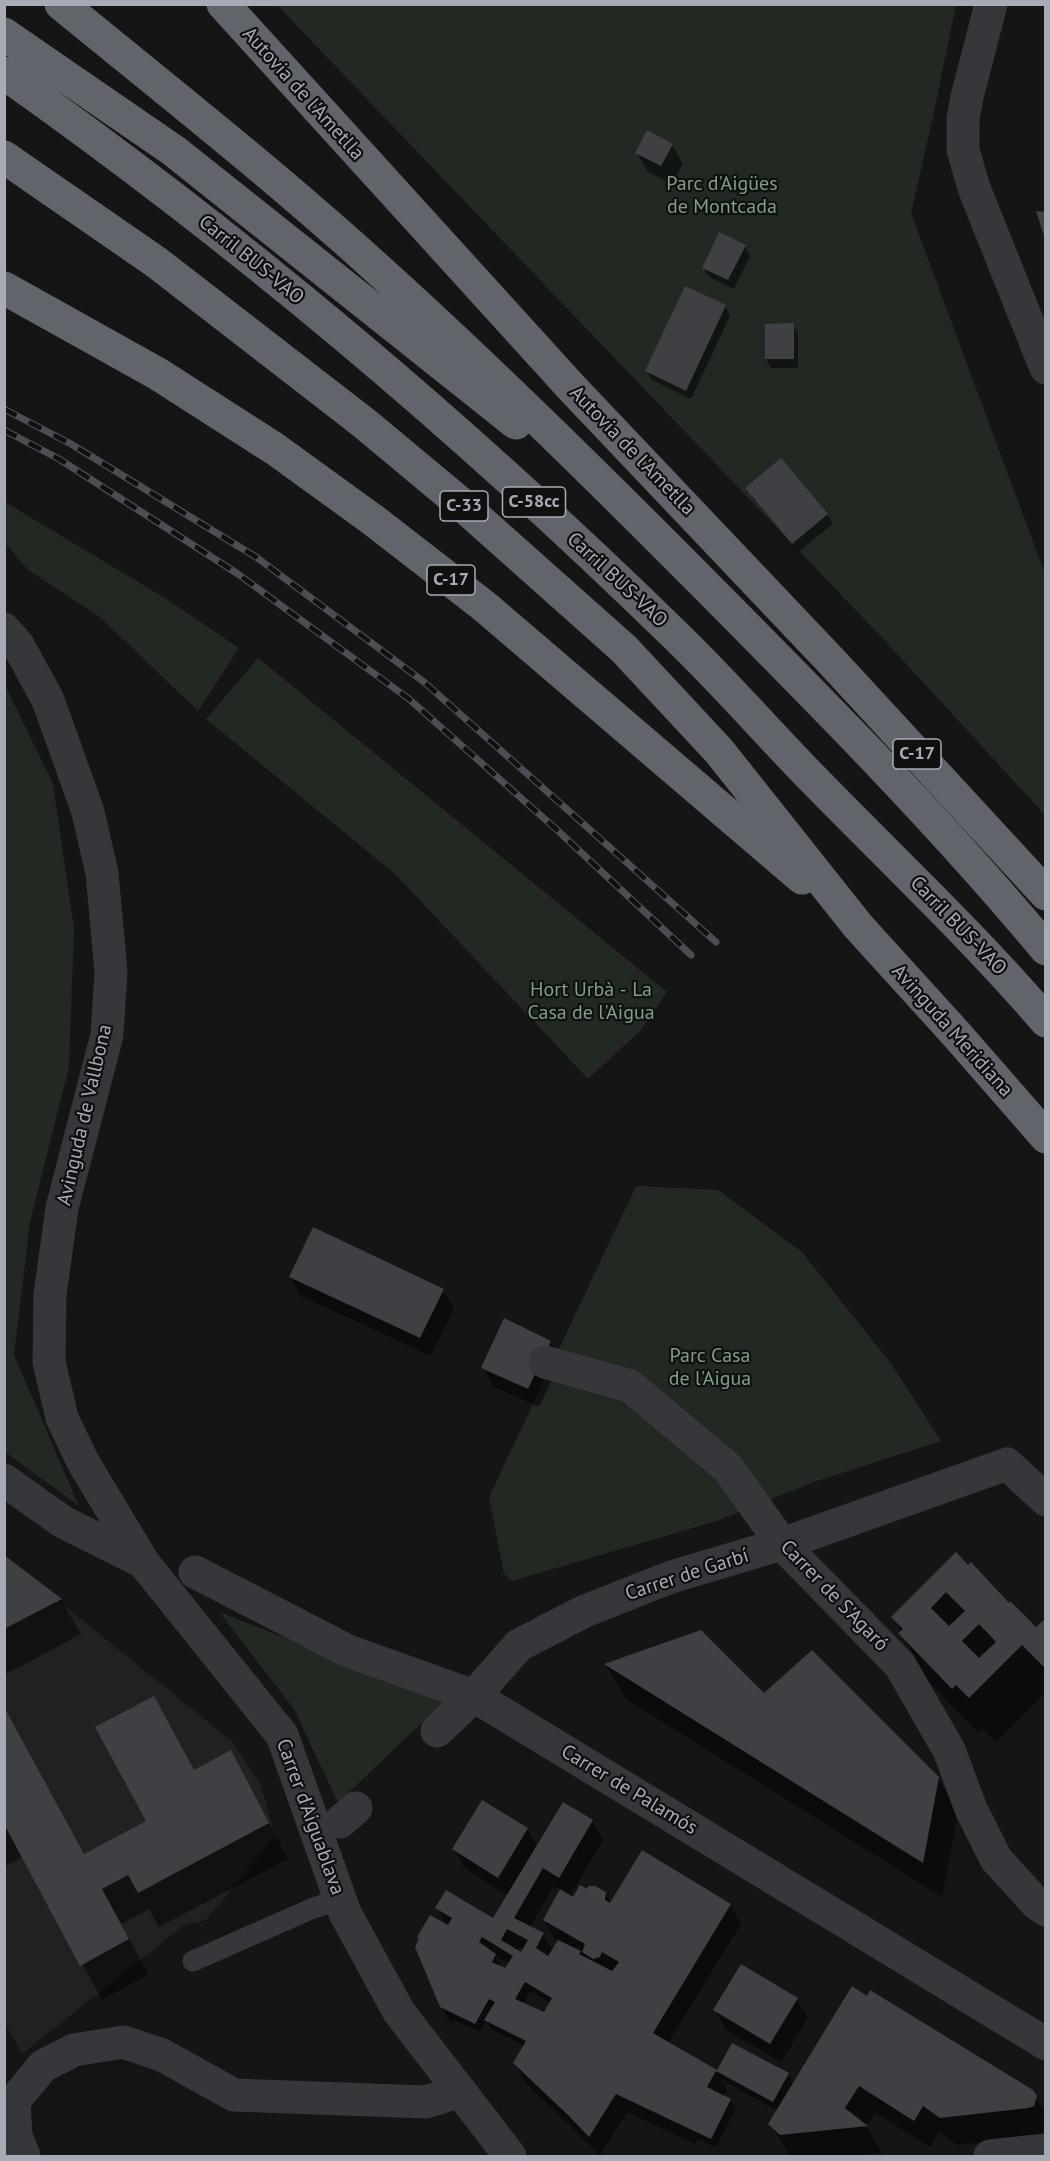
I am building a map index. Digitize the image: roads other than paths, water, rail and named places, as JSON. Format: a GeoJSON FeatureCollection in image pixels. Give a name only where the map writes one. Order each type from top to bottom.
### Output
{"type":"FeatureCollection","features":[{"type":"Feature","properties":{"kind":"highway"},"geometry":{"type":"LineString","coordinates":[[61,4],[270,175],[381,272],[486,369],[810,690],[968,859],[1044,947]]}},
{"type":"Feature","properties":{"kind":"highway","name":"Autovia de l'Ametlla"},"geometry":{"type":"LineString","coordinates":[[223,4],[563,378],[833,663],[1046,894]]}},
{"type":"Feature","properties":{"kind":"highway"},"geometry":{"type":"LineString","coordinates":[[4,34],[174,151],[411,342],[642,522]]}},
{"type":"Feature","properties":{"kind":"highway","name":"Carril BUS-VAO"},"geometry":{"type":"LineString","coordinates":[[4,73],[113,152],[220,234],[331,324],[528,496],[674,634],[966,934],[1046,1022]]}},
{"type":"Feature","properties":{"kind":"highway","name":"C-33"},"geometry":{"type":"LineString","coordinates":[[4,157],[156,262],[355,416],[460,503],[616,642],[680,707],[719,751],[858,926]]}},
{"type":"Feature","properties":{"kind":"highway","name":"C-17"},"geometry":{"type":"LineString","coordinates":[[4,288],[158,374],[275,449],[373,520],[484,606],[858,926]]}},
{"type":"Feature","properties":{"kind":"highway","name":"Avinguda Meridiana"},"geometry":{"type":"LineString","coordinates":[[858,926],[1046,1137]]}},
{"type":"Feature","properties":{"kind":"street"},"geometry":{"type":"LineString","coordinates":[[991,4],[967,97],[963,119],[963,150],[974,188],[1046,368]]}},
{"type":"Feature","properties":{"kind":"street","name":"Avinguda de Vallbona"},"geometry":{"type":"LineString","coordinates":[[4,629],[18,645],[48,700],[88,812],[102,873],[111,972],[107,1035],[62,1208],[50,1295],[49,1362],[62,1418],[79,1453],[147,1567]]}},
{"type":"Feature","properties":{"kind":"street","name":"Carrer de S'Agaró"},"geometry":{"type":"LineString","coordinates":[[545,1362],[630,1386],[728,1468],[782,1544],[900,1665],[949,1750],[971,1809],[996,1859],[1037,1904],[1046,1910]]}},
{"type":"Feature","properties":{"kind":"street","name":"Carrer de Garbí"},"geometry":{"type":"LineString","coordinates":[[436,1731],[474,1696],[519,1645],[585,1611],[671,1577],[782,1544],[1007,1464],[1046,1500]]}},
{"type":"Feature","properties":{"kind":"street","name":"Carrer d'Aiguablava"},"geometry":{"type":"LineString","coordinates":[[4,1480],[63,1521],[147,1567],[282,1736],[345,1913],[399,2012],[510,2157]]}},
{"type":"Feature","properties":{"kind":"street","name":"Carrer de Palamós"},"geometry":{"type":"LineString","coordinates":[[195,1572],[348,1651],[474,1696],[1046,2044]]}},
{"type":"Feature","properties":{"kind":"street"},"geometry":{"type":"LineString","coordinates":[[24,2157],[16,2136],[14,2101],[43,2066],[74,2050],[123,2042],[162,2055],[234,2095],[426,2102],[460,2091]]}},
{"type":"Feature","properties":{"kind":"street"},"geometry":{"type":"LineString","coordinates":[[990,2157],[1046,2150]]}},
{"type":"Feature","properties":{"kind":"lane"},"geometry":{"type":"LineString","coordinates":[[1001,844],[1046,872]]}},
{"type":"Feature","properties":{"kind":"lane"},"geometry":{"type":"LineString","coordinates":[[147,1567],[195,1572]]}},
{"type":"Feature","properties":{"kind":"lane"},"geometry":{"type":"LineString","coordinates":[[193,1961],[311,1909],[340,1899]]}},
{"type":"Feature","properties":{"kind":"railway"},"geometry":{"type":"LineString","coordinates":[[4,409],[71,444],[256,557],[424,682],[716,942]]}},
{"type":"Feature","properties":{"kind":"railway"},"geometry":{"type":"LineString","coordinates":[[4,430],[59,459],[238,574],[409,699],[556,829],[691,955]]}},
{"type":"Feature","properties":{"kind":"park label","name":"Parc d'Aigües de Montcada"},"geometry":{"type":"Point","coordinates":[722,196]}},
{"type":"Feature","properties":{"kind":"park label","name":"Hort Urbà - La Casa de l'Aigua"},"geometry":{"type":"Point","coordinates":[591,1002]}},
{"type":"Feature","properties":{"kind":"park label","name":"Parc Casa de l'Aigua"},"geometry":{"type":"Point","coordinates":[710,1368]}}]}
